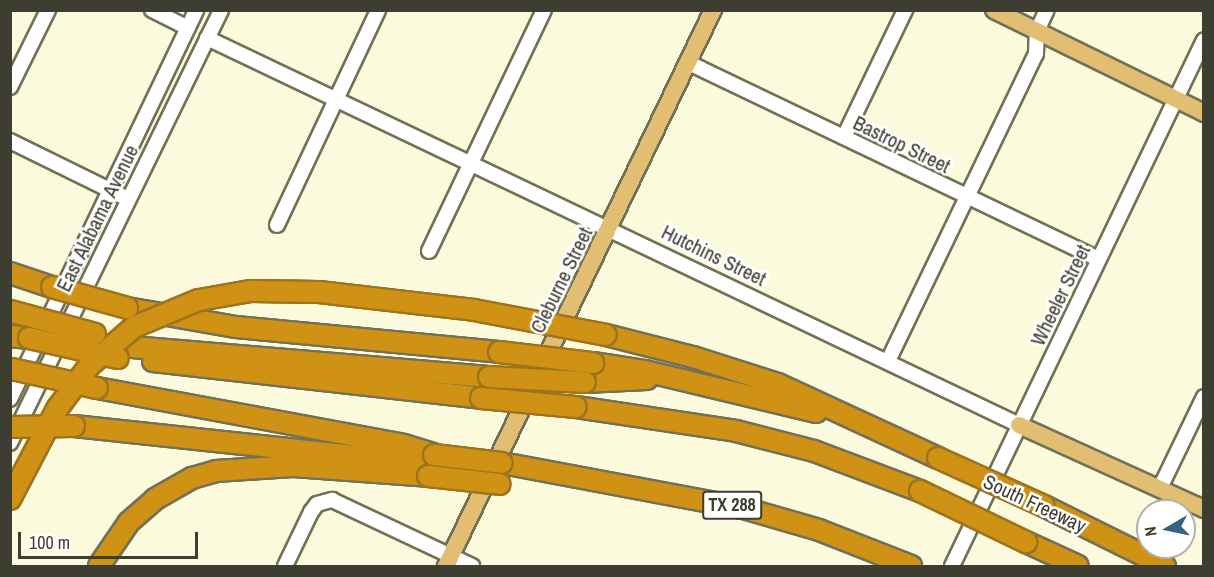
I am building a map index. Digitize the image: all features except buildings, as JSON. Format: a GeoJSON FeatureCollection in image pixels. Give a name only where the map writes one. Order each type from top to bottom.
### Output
{"type":"FeatureCollection","features":[{"type":"Feature","properties":{"kind":"highway"},"geometry":{"type":"LineString","coordinates":[[10,273],[127,308],[236,327],[499,352],[593,363],[671,377],[787,402],[903,443]]}},
{"type":"Feature","properties":{"kind":"highway"},"geometry":{"type":"LineString","coordinates":[[10,499],[57,409],[89,366],[134,327],[199,300],[251,291],[319,292],[474,310],[606,335],[693,357],[778,384],[903,443]]}},
{"type":"Feature","properties":{"kind":"highway"},"geometry":{"type":"LineString","coordinates":[[10,311],[107,346],[481,398],[576,407],[736,431],[814,451],[920,491],[1078,567]]}},
{"type":"Feature","properties":{"kind":"highway"},"geometry":{"type":"LineString","coordinates":[[20,337],[489,377],[585,382],[671,377]]}},
{"type":"Feature","properties":{"kind":"highway"},"geometry":{"type":"LineString","coordinates":[[11,369],[97,388],[404,445],[434,455],[528,468]]}},
{"type":"Feature","properties":{"kind":"highway"},"geometry":{"type":"LineString","coordinates":[[10,427],[74,426],[403,461],[434,455]]}},
{"type":"Feature","properties":{"kind":"highway","name":"South Freeway"},"geometry":{"type":"LineString","coordinates":[[903,443],[1044,506],[1165,567]]}},
{"type":"Feature","properties":{"kind":"highway"},"geometry":{"type":"LineString","coordinates":[[99,567],[129,522],[155,499],[192,478],[216,471],[293,466],[500,484],[528,468]]}},
{"type":"Feature","properties":{"kind":"highway","name":"TX 288"},"geometry":{"type":"LineString","coordinates":[[528,468],[743,507],[819,530],[891,557],[911,567]]}},
{"type":"Feature","properties":{"kind":"main road","name":"Cleburne Street"},"geometry":{"type":"LineString","coordinates":[[448,562],[713,10]]}},
{"type":"Feature","properties":{"kind":"main road"},"geometry":{"type":"LineString","coordinates":[[994,10],[1203,113]]}},
{"type":"Feature","properties":{"kind":"main road","name":"Hutchins Street"},"geometry":{"type":"LineString","coordinates":[[1019,425],[1203,509]]}},
{"type":"Feature","properties":{"kind":"street"},"geometry":{"type":"LineString","coordinates":[[10,87],[48,10]]}},
{"type":"Feature","properties":{"kind":"street"},"geometry":{"type":"LineString","coordinates":[[152,10],[188,28]]}},
{"type":"Feature","properties":{"kind":"street","name":"East Alabama Avenue"},"geometry":{"type":"LineString","coordinates":[[10,399],[108,189],[196,10]]}},
{"type":"Feature","properties":{"kind":"street","name":"East Alabama Avenue"},"geometry":{"type":"LineString","coordinates":[[10,443],[221,10]]}},
{"type":"Feature","properties":{"kind":"street"},"geometry":{"type":"LineString","coordinates":[[277,225],[378,10]]}},
{"type":"Feature","properties":{"kind":"street"},"geometry":{"type":"LineString","coordinates":[[429,251],[544,10]]}},
{"type":"Feature","properties":{"kind":"street"},"geometry":{"type":"LineString","coordinates":[[844,137],[905,10]]}},
{"type":"Feature","properties":{"kind":"street"},"geometry":{"type":"LineString","coordinates":[[888,361],[965,197],[1036,54],[1037,31],[1047,10]]}},
{"type":"Feature","properties":{"kind":"street","name":"Hutchins Street"},"geometry":{"type":"LineString","coordinates":[[207,38],[888,361],[992,415],[1019,425]]}},
{"type":"Feature","properties":{"kind":"street","name":"Wheeler Street"},"geometry":{"type":"LineString","coordinates":[[952,567],[1203,40]]}},
{"type":"Feature","properties":{"kind":"street","name":"Bastrop Street"},"geometry":{"type":"LineString","coordinates":[[689,63],[1098,259]]}},
{"type":"Feature","properties":{"kind":"street"},"geometry":{"type":"LineString","coordinates":[[10,141],[129,199]]}},
{"type":"Feature","properties":{"kind":"street"},"geometry":{"type":"LineString","coordinates":[[1160,488],[1203,397]]}},
{"type":"Feature","properties":{"kind":"street"},"geometry":{"type":"LineString","coordinates":[[285,567],[311,512],[317,504],[332,500],[448,562],[472,567]]}}]}
